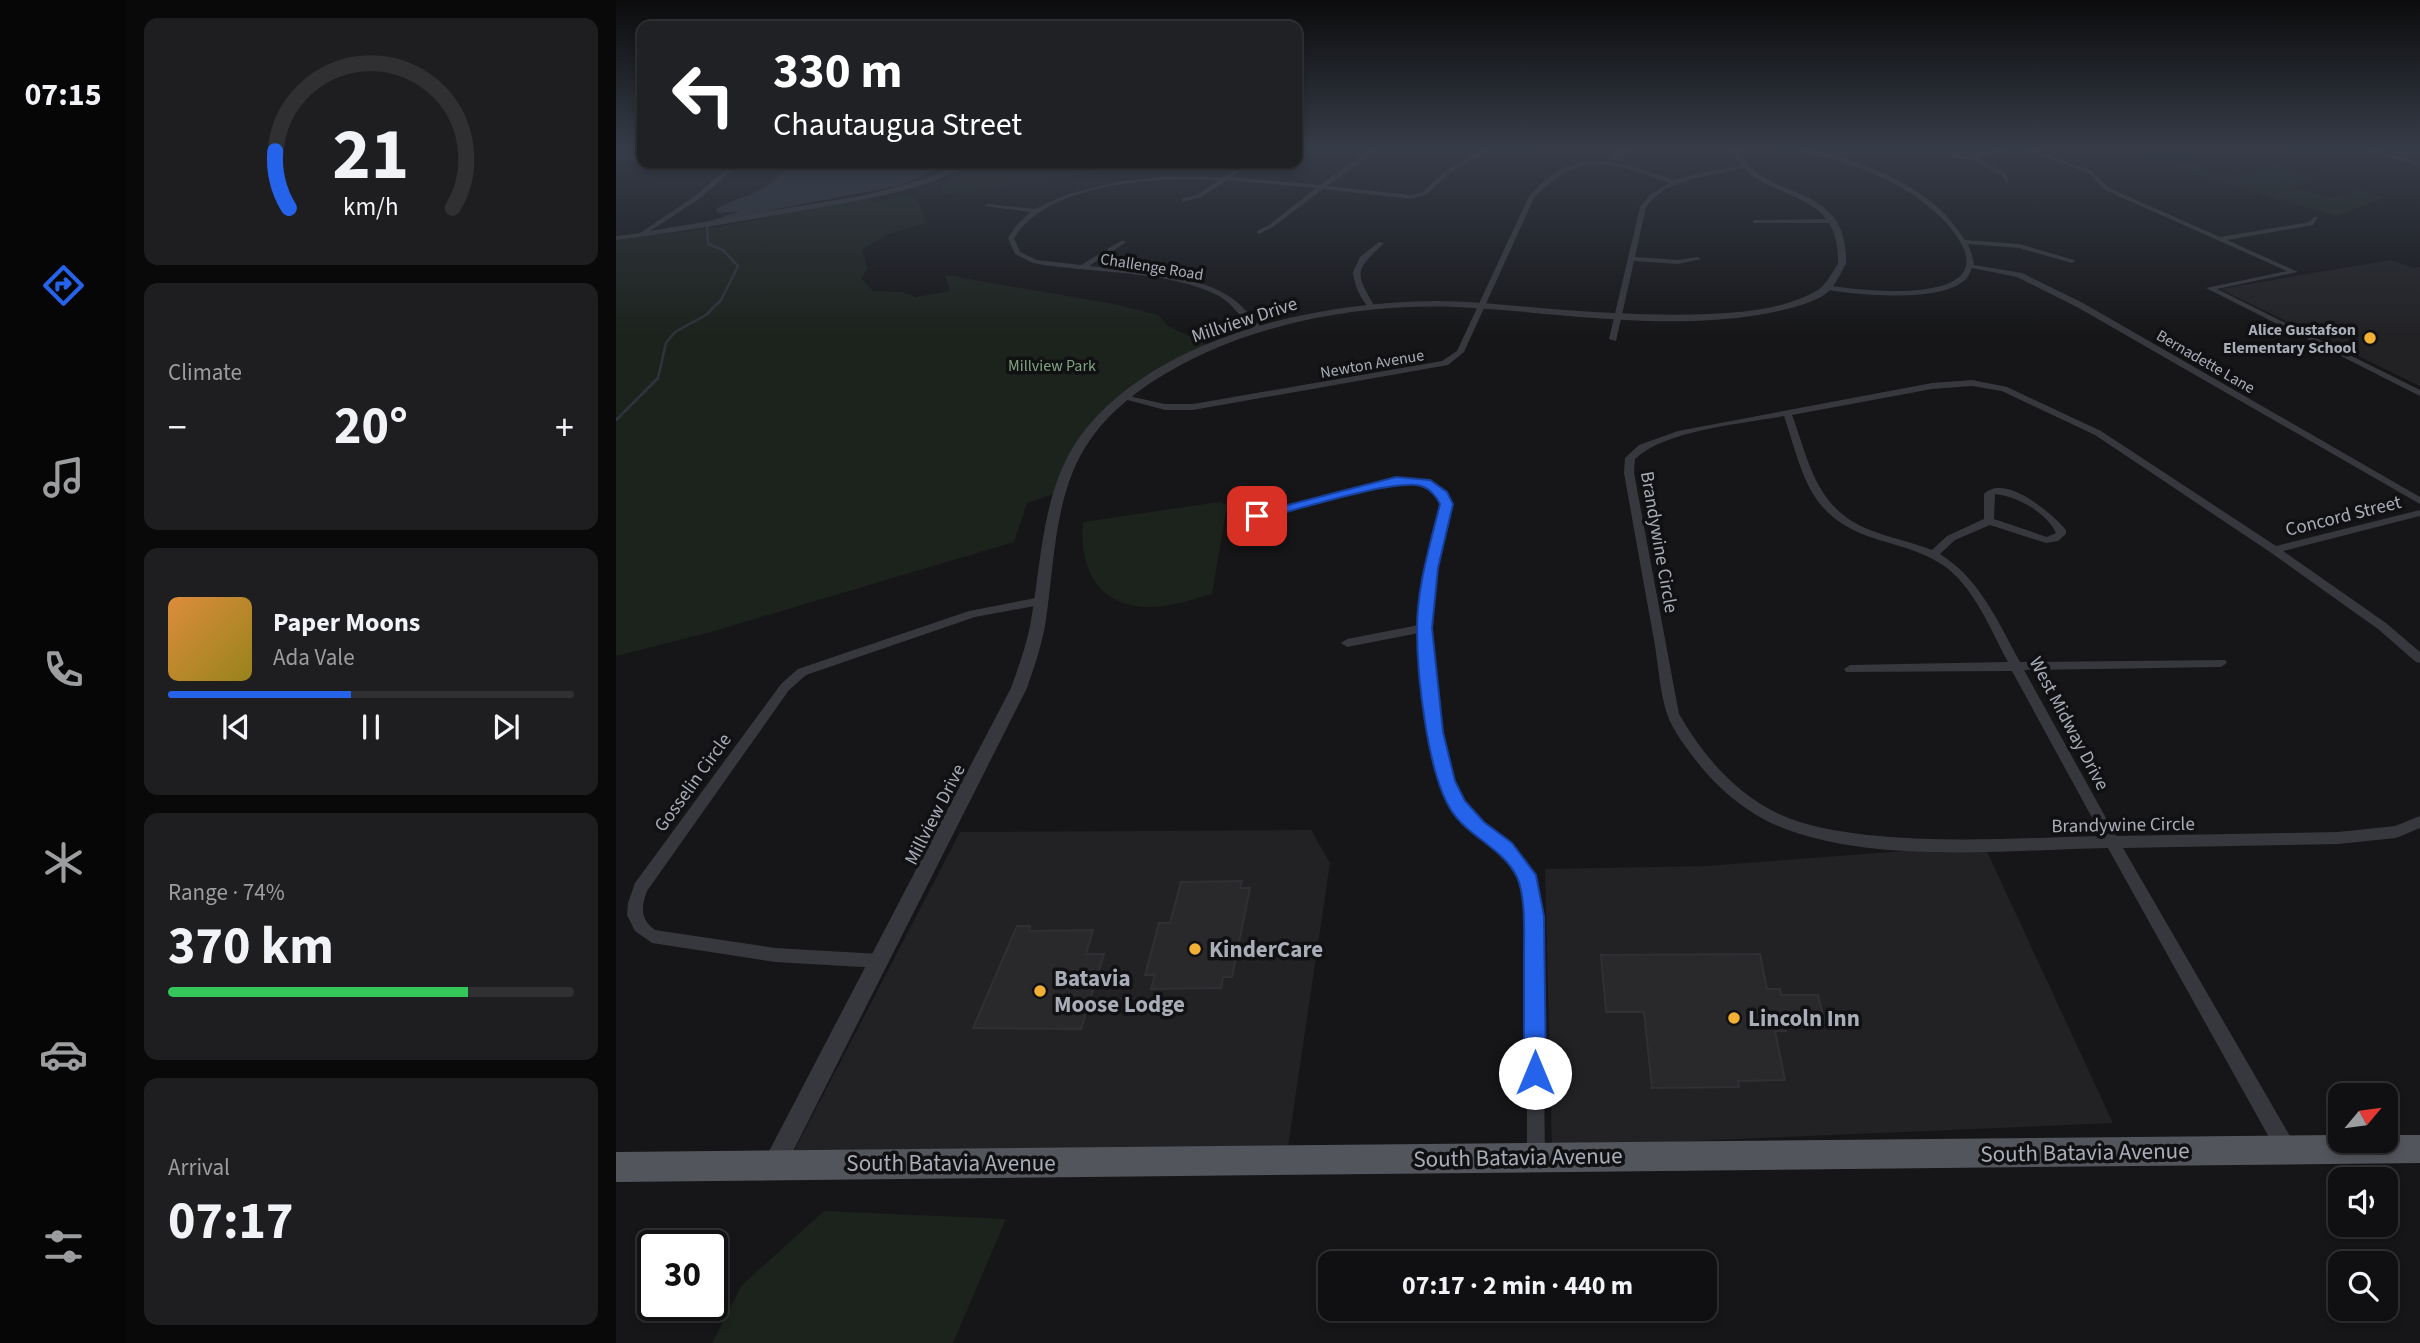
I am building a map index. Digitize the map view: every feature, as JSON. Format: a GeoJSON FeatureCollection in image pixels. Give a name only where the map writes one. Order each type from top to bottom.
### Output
{"type":"FeatureCollection","features":[{"type":"Feature","properties":{"kind":"main road","name":"South Batavia Avenue"},"geometry":{"type":"LineString","coordinates":[[616,1167],[2420,1149]]}},
{"type":"Feature","properties":{"kind":"street"},"geometry":{"type":"LineString","coordinates":[[640,235],[674,213]]}},
{"type":"Feature","properties":{"kind":"street"},"geometry":{"type":"LineString","coordinates":[[616,238],[693,229],[782,213]]}},
{"type":"Feature","properties":{"kind":"street","name":"Challenge Road"},"geometry":{"type":"LineString","coordinates":[[1033,213],[1020,222],[1011,238],[1017,253],[1035,262],[1182,282],[1210,290],[1234,304],[1259,330]]}},
{"type":"Feature","properties":{"kind":"street"},"geometry":{"type":"LineString","coordinates":[[1259,232],[1289,213]]}},
{"type":"Feature","properties":{"kind":"street","name":"Newton Avenue"},"geometry":{"type":"LineString","coordinates":[[1124,398],[1166,407],[1194,407],[1437,366],[1455,358],[1524,213]]}},
{"type":"Feature","properties":{"kind":"street"},"geometry":{"type":"LineString","coordinates":[[1613,339],[1641,213]]}},
{"type":"Feature","properties":{"kind":"street"},"geometry":{"type":"LineString","coordinates":[[1823,213],[1834,222],[1842,265],[1826,287],[1871,294],[1918,292],[1955,282],[1966,274],[1970,266],[1969,255],[1942,213]]}},
{"type":"Feature","properties":{"kind":"street"},"geometry":{"type":"LineString","coordinates":[[2161,213],[2294,272],[2210,288],[2420,393]]}},
{"type":"Feature","properties":{"kind":"street"},"geometry":{"type":"LineString","coordinates":[[2220,239],[2311,224],[2316,218]]}},
{"type":"Feature","properties":{"kind":"street"},"geometry":{"type":"LineString","coordinates":[[1755,222],[1834,222]]}},
{"type":"Feature","properties":{"kind":"street"},"geometry":{"type":"LineString","coordinates":[[1081,268],[1123,242]]}},
{"type":"Feature","properties":{"kind":"street"},"geometry":{"type":"LineString","coordinates":[[1963,242],[2020,246],[2072,261]]}},
{"type":"Feature","properties":{"kind":"street"},"geometry":{"type":"LineString","coordinates":[[1371,307],[1355,280],[1354,272],[1360,259],[1381,243]]}},
{"type":"Feature","properties":{"kind":"street"},"geometry":{"type":"LineString","coordinates":[[1631,259],[1678,262],[1698,259]]}},
{"type":"Feature","properties":{"kind":"street","name":"Bernadette Lane"},"geometry":{"type":"LineString","coordinates":[[1970,266],[2019,275],[2080,305],[2420,501]]}},
{"type":"Feature","properties":{"kind":"street","name":"Millview Drive"},"geometry":{"type":"LineString","coordinates":[[774,1165],[1019,688],[1037,629],[1050,530],[1070,465],[1087,436],[1124,398],[1186,359],[1259,330],[1315,316],[1371,307],[1434,304],[1695,319],[1740,316],[1790,305],[1826,287]]}},
{"type":"Feature","properties":{"kind":"street","name":"Brandywine Circle"},"geometry":{"type":"LineString","coordinates":[[2420,659],[2382,626],[2115,442],[2053,410],[2004,389],[1972,383],[1932,386],[1660,439],[1643,447],[1630,458],[1629,473],[1673,714],[1689,745],[1715,775],[1754,807],[1789,824],[1869,842],[1984,845],[2338,838],[2396,832],[2420,822]]}},
{"type":"Feature","properties":{"kind":"street","name":"West Midway Drive"},"geometry":{"type":"LineString","coordinates":[[1787,414],[1817,493],[1828,509],[1859,529],[1933,555],[1949,564],[1976,593],[2112,842],[2288,1151]]}},
{"type":"Feature","properties":{"kind":"street"},"geometry":{"type":"LineString","coordinates":[[1257,516],[1396,481],[1425,482],[1442,495],[1446,504],[1431,568],[1424,628],[1435,732],[1446,781],[1458,806],[1478,828],[1506,849],[1527,875],[1534,916],[1536,1157]]}},
{"type":"Feature","properties":{"kind":"street"},"geometry":{"type":"LineString","coordinates":[[1933,555],[1951,538],[1989,521],[2046,540],[2061,534],[2061,530],[2046,516],[2020,498],[2004,492],[1993,491],[1989,494],[1989,521]]}},
{"type":"Feature","properties":{"kind":"street","name":"Concord Street"},"geometry":{"type":"LineString","coordinates":[[2274,550],[2420,513]]}},
{"type":"Feature","properties":{"kind":"street","name":"Gosselin Circle"},"geometry":{"type":"LineString","coordinates":[[880,961],[775,955],[652,936],[639,928],[633,918],[635,902],[640,888],[785,687],[802,672],[973,614],[1041,601]]}},
{"type":"Feature","properties":{"kind":"street"},"geometry":{"type":"LineString","coordinates":[[1347,643],[1424,628]]}},
{"type":"Feature","properties":{"kind":"street"},"geometry":{"type":"LineString","coordinates":[[1850,669],[2221,663]]}},
{"type":"Feature","properties":{"kind":"shaded area"},"geometry":{"type":"Polygon","coordinates":[[[736,213],[759,213],[726,219],[724,216],[736,213]]]}},
{"type":"Feature","properties":{"kind":"shaded area","name":"Alice Gustafson Elementary School"},"geometry":{"type":"Polygon","coordinates":[[[2391,260],[2414,268],[2420,267],[2420,386],[2220,289],[2391,260]]]}},
{"type":"Feature","properties":{"kind":"shaded area"},"geometry":{"type":"Polygon","coordinates":[[[1311,830],[1330,863],[1287,1153],[794,1151],[960,832],[1311,830]]]}},
{"type":"Feature","properties":{"kind":"shaded area"},"geometry":{"type":"Polygon","coordinates":[[[1984,845],[2113,1123],[1552,1147],[1545,869],[1706,866],[1984,845]]]}},
{"type":"Feature","properties":{"kind":"green space","name":"Millview Park"},"geometry":{"type":"Polygon","coordinates":[[[791,213],[922,213],[926,223],[888,234],[862,250],[868,269],[861,278],[873,291],[902,292],[916,297],[950,291],[945,275],[1114,304],[1158,315],[1168,326],[1210,346],[1115,400],[1053,494],[1027,503],[1014,542],[714,631],[616,656],[616,240],[712,228],[791,213]]]}},
{"type":"Feature","properties":{"kind":"green space"},"geometry":{"type":"Polygon","coordinates":[[[2324,213],[2344,213],[2335,216],[2324,213]]]}},
{"type":"Feature","properties":{"kind":"green space"},"geometry":{"type":"Polygon","coordinates":[[[1219,502],[1227,505],[1212,594],[1170,605],[1144,607],[1126,604],[1112,597],[1100,588],[1091,575],[1085,559],[1083,522],[1219,502]]]}},
{"type":"Feature","properties":{"kind":"green space"},"geometry":{"type":"Polygon","coordinates":[[[824,1211],[1006,1219],[953,1343],[712,1343],[723,1321],[728,1321],[728,1312],[742,1285],[824,1211]]]}},
{"type":"Feature","properties":{"kind":"building","name":"KinderCare"},"geometry":{"type":"Polygon","coordinates":[[[1242,881],[1240,888],[1250,888],[1232,977],[1223,977],[1221,988],[1151,989],[1155,975],[1145,975],[1159,923],[1170,923],[1181,882],[1242,881]]]}},
{"type":"Feature","properties":{"kind":"building","name":"Batavia Moose Lodge"},"geometry":{"type":"Polygon","coordinates":[[[1017,926],[1030,926],[1029,931],[1093,930],[1086,954],[1104,954],[1081,1029],[973,1028],[1017,926]]]}},
{"type":"Feature","properties":{"kind":"building","name":"Lincoln Inn"},"geometry":{"type":"Polygon","coordinates":[[[1760,954],[1767,989],[1780,989],[1781,995],[1818,995],[1825,1023],[1784,1023],[1786,1031],[1775,1031],[1785,1080],[1738,1081],[1739,1087],[1652,1088],[1644,1012],[1606,1012],[1601,955],[1760,954]]]}},
{"type":"Feature","properties":{"kind":"waterway"},"geometry":{"type":"LineString","coordinates":[[616,420],[658,378],[666,343],[675,332],[706,315],[721,300],[738,266],[723,250],[708,244],[707,223],[728,217]]}},
{"type":"Feature","properties":{"kind":"place","name":"Alice Gustafson Elementary School"},"geometry":{"type":"Point","coordinates":[2370,338]}},
{"type":"Feature","properties":{"kind":"place","name":"KinderCare"},"geometry":{"type":"Point","coordinates":[1195,949]}},
{"type":"Feature","properties":{"kind":"place","name":"Batavia Moose Lodge"},"geometry":{"type":"Point","coordinates":[1040,991]}},
{"type":"Feature","properties":{"kind":"place","name":"Lincoln Inn"},"geometry":{"type":"Point","coordinates":[1734,1018]}},
{"type":"Feature","properties":{"kind":"route"},"geometry":{"type":"LineString","coordinates":[[1257,516],[1396,481],[1425,482],[1442,495],[1446,504],[1431,568],[1424,628],[1435,732],[1446,781],[1458,806],[1478,828],[1506,849],[1527,875],[1534,916],[1535,1073]]}}]}
